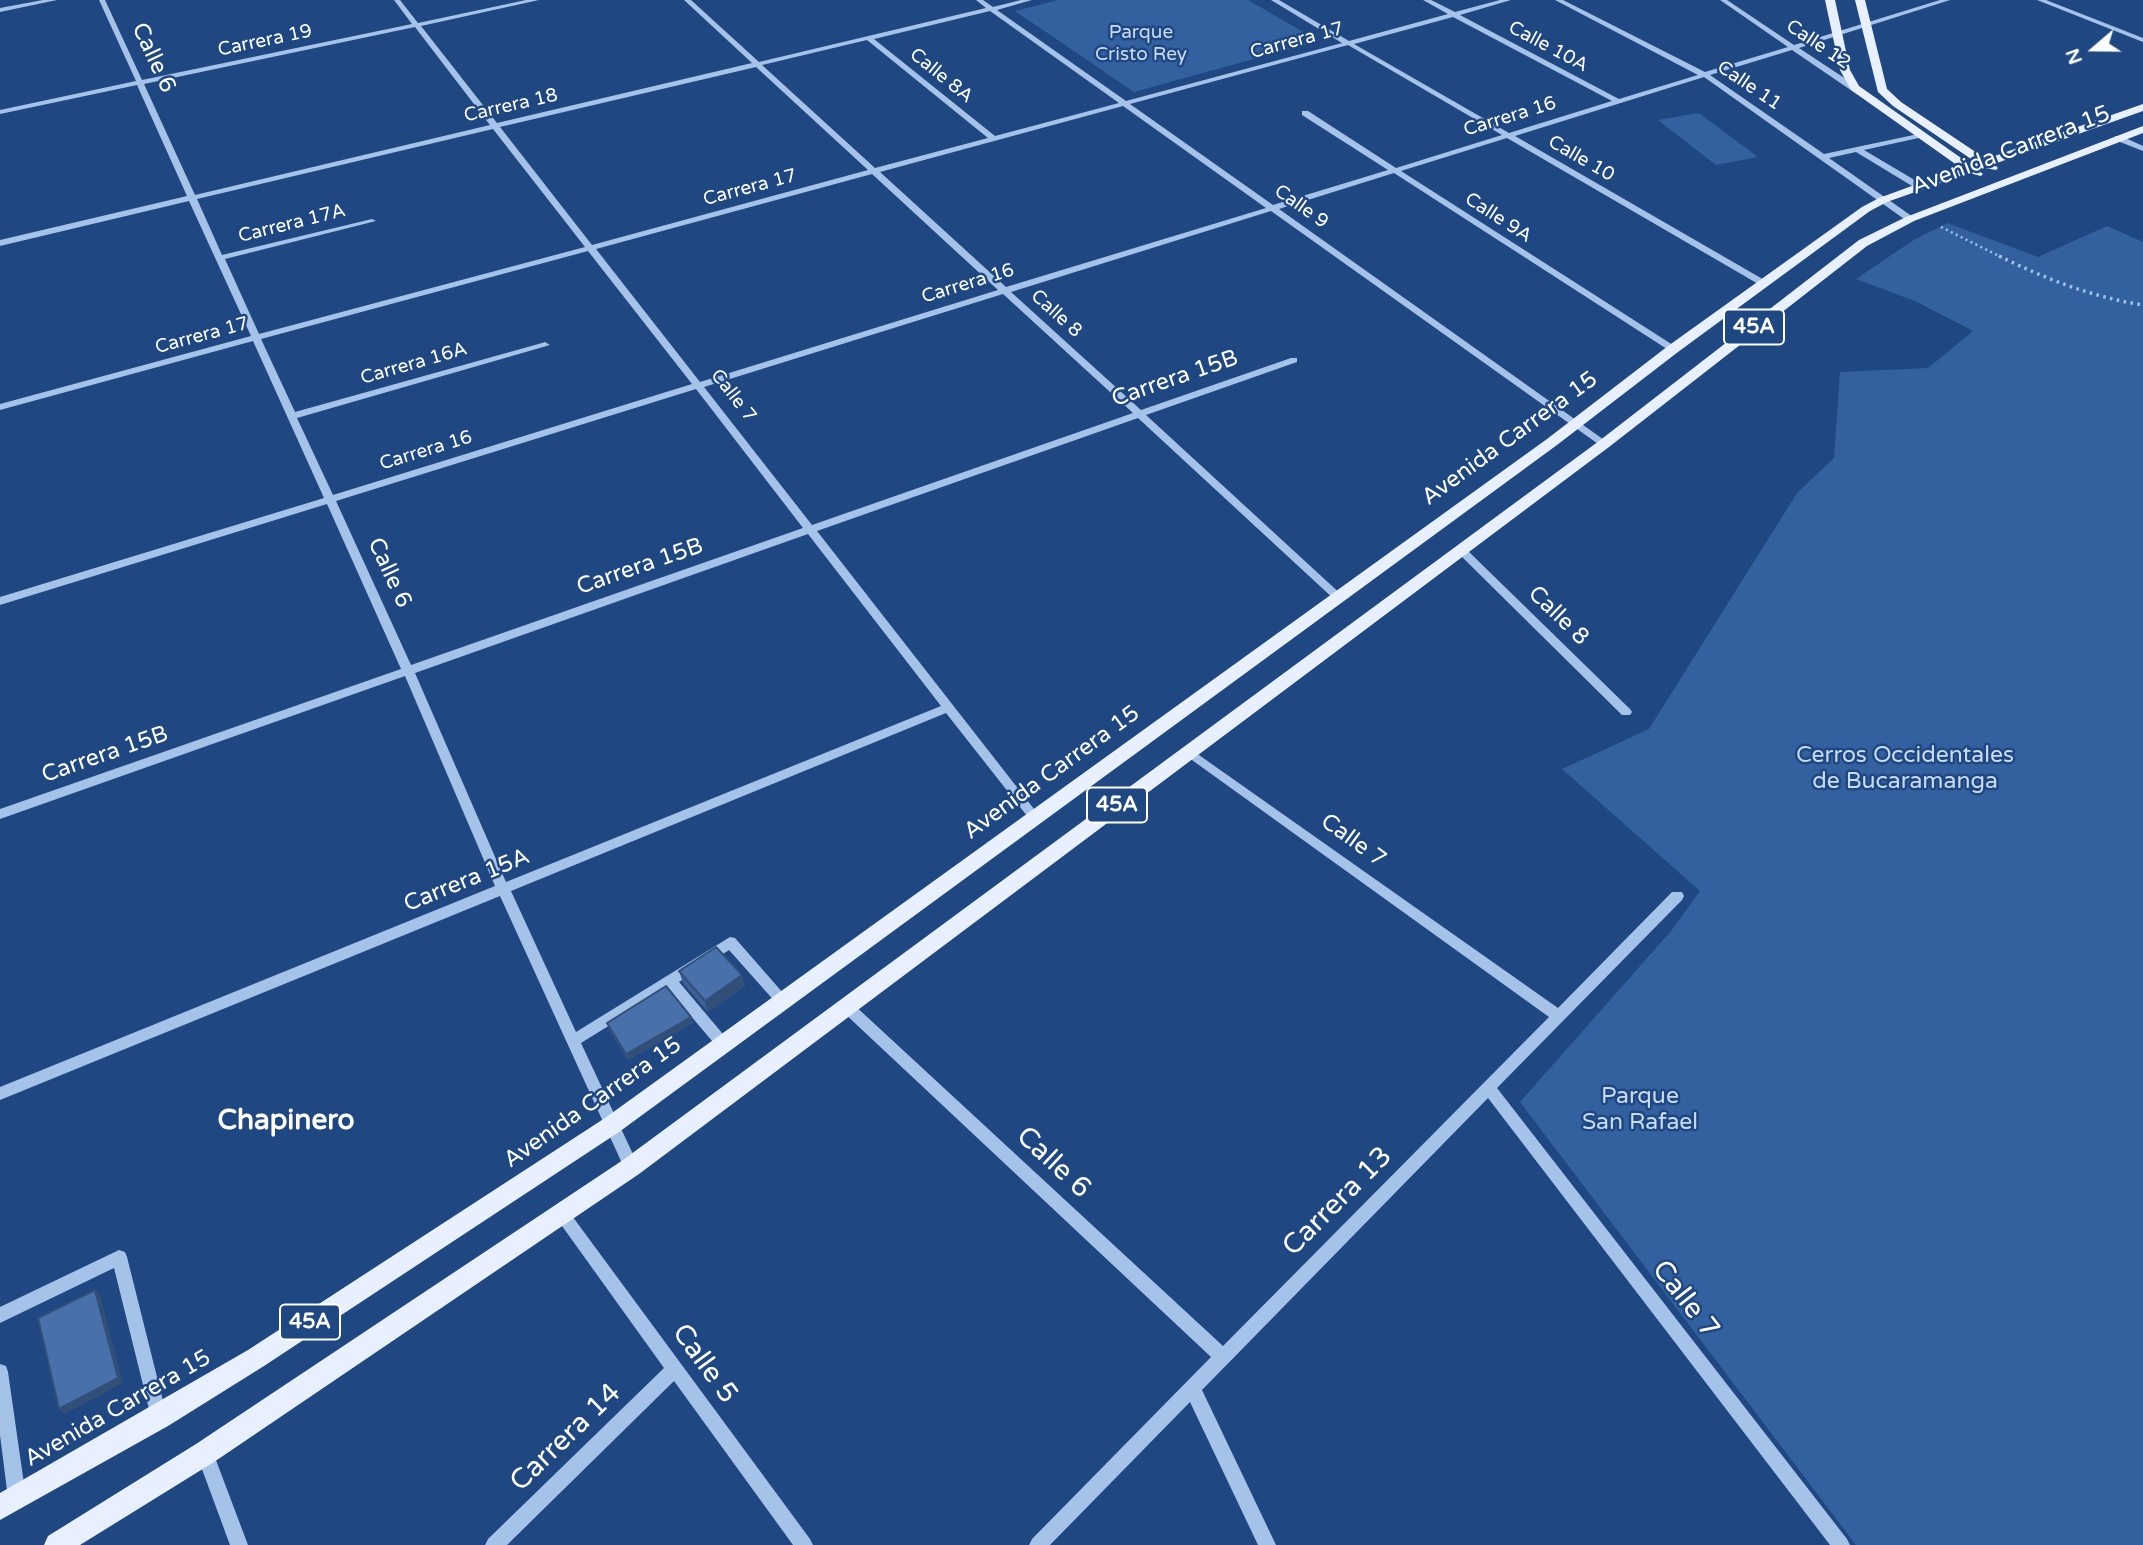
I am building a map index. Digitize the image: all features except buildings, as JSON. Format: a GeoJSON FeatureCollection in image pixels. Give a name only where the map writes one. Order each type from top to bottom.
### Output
{"type":"FeatureCollection","features":[{"type":"Feature","properties":{"kind":"main road"},"geometry":{"type":"LineString","coordinates":[[1830,0],[1845,70],[1861,93],[1994,185]]}},
{"type":"Feature","properties":{"kind":"main road"},"geometry":{"type":"LineString","coordinates":[[1860,0],[1882,90],[1897,104],[2009,180]]}},
{"type":"Feature","properties":{"kind":"main road","name":"Avenida Carrera 15"},"geometry":{"type":"LineString","coordinates":[[8,1502],[159,1417],[256,1358],[612,1125],[1576,424],[1673,349],[1866,209],[1883,200],[2143,107]]}},
{"type":"Feature","properties":{"kind":"main road","name":"Avenida Carrera 15"},"geometry":{"type":"LineString","coordinates":[[57,1545],[205,1453],[631,1167],[1604,444],[1846,255],[1877,234],[1914,217],[2143,129]]}},
{"type":"Feature","properties":{"kind":"street"},"geometry":{"type":"LineString","coordinates":[[0,10],[54,0]]}},
{"type":"Feature","properties":{"kind":"street","name":"Calle 6"},"geometry":{"type":"LineString","coordinates":[[102,0],[631,1167]]}},
{"type":"Feature","properties":{"kind":"street","name":"Calle 7"},"geometry":{"type":"LineString","coordinates":[[397,0],[1035,818]]}},
{"type":"Feature","properties":{"kind":"street","name":"Carrera 19"},"geometry":{"type":"LineString","coordinates":[[0,112],[536,0]]}},
{"type":"Feature","properties":{"kind":"street","name":"Calle 8"},"geometry":{"type":"LineString","coordinates":[[687,0],[1339,597]]}},
{"type":"Feature","properties":{"kind":"street","name":"Calle 9"},"geometry":{"type":"LineString","coordinates":[[979,0],[1604,444]]}},
{"type":"Feature","properties":{"kind":"street","name":"Carrera 18"},"geometry":{"type":"LineString","coordinates":[[0,243],[1029,0]]}},
{"type":"Feature","properties":{"kind":"street","name":"Calle 10"},"geometry":{"type":"LineString","coordinates":[[1274,0],[1763,283]]}},
{"type":"Feature","properties":{"kind":"street","name":"Calle 10A"},"geometry":{"type":"LineString","coordinates":[[1426,0],[1618,101]]}},
{"type":"Feature","properties":{"kind":"street","name":"Carrera 17"},"geometry":{"type":"LineString","coordinates":[[0,407],[1508,0]]}},
{"type":"Feature","properties":{"kind":"street","name":"Calle 11"},"geometry":{"type":"LineString","coordinates":[[1558,0],[1706,75],[1883,200],[1914,217]]}},
{"type":"Feature","properties":{"kind":"street","name":"Calle 12"},"geometry":{"type":"LineString","coordinates":[[1723,0],[1861,93]]}},
{"type":"Feature","properties":{"kind":"street","name":"Carrera 16"},"geometry":{"type":"LineString","coordinates":[[0,601],[1947,0]]}},
{"type":"Feature","properties":{"kind":"street"},"geometry":{"type":"LineString","coordinates":[[2040,0],[2143,40]]}},
{"type":"Feature","properties":{"kind":"street","name":"Calle 8A"},"geometry":{"type":"LineString","coordinates":[[869,38],[994,139]]}},
{"type":"Feature","properties":{"kind":"street","name":"Calle 9A"},"geometry":{"type":"LineString","coordinates":[[1305,113],[1673,349]]}},
{"type":"Feature","properties":{"kind":"street"},"geometry":{"type":"LineString","coordinates":[[1823,157],[1920,135]]}},
{"type":"Feature","properties":{"kind":"street"},"geometry":{"type":"LineString","coordinates":[[2118,138],[2143,149]]}},
{"type":"Feature","properties":{"kind":"street"},"geometry":{"type":"LineString","coordinates":[[1857,149],[1920,187]]}},
{"type":"Feature","properties":{"kind":"street","name":"Carrera 17A"},"geometry":{"type":"LineString","coordinates":[[220,258],[372,221]]}},
{"type":"Feature","properties":{"kind":"street","name":"Carrera 16A"},"geometry":{"type":"LineString","coordinates":[[292,416],[545,345]]}},
{"type":"Feature","properties":{"kind":"street","name":"Carrera 15B"},"geometry":{"type":"LineString","coordinates":[[0,814],[1294,360]]}},
{"type":"Feature","properties":{"kind":"street","name":"Calle 8"},"geometry":{"type":"LineString","coordinates":[[1461,550],[1626,712]]}},
{"type":"Feature","properties":{"kind":"street","name":"Carrera 15A"},"geometry":{"type":"LineString","coordinates":[[0,1094],[949,708]]}},
{"type":"Feature","properties":{"kind":"street","name":"Calle 7"},"geometry":{"type":"LineString","coordinates":[[1189,752],[1558,1016]]}},
{"type":"Feature","properties":{"kind":"street","name":"Carrera 13"},"geometry":{"type":"LineString","coordinates":[[1038,1545],[1677,896]]}},
{"type":"Feature","properties":{"kind":"street"},"geometry":{"type":"LineString","coordinates":[[573,1041],[730,943],[783,1000]]}},
{"type":"Feature","properties":{"kind":"street"},"geometry":{"type":"LineString","coordinates":[[670,981],[723,1044]]}},
{"type":"Feature","properties":{"kind":"street","name":"Calle 6"},"geometry":{"type":"LineString","coordinates":[[847,1007],[1223,1357]]}},
{"type":"Feature","properties":{"kind":"street","name":"Calle 7"},"geometry":{"type":"LineString","coordinates":[[1488,1087],[1841,1545]]}},
{"type":"Feature","properties":{"kind":"street","name":"Calle 5"},"geometry":{"type":"LineString","coordinates":[[562,1214],[804,1545]]}},
{"type":"Feature","properties":{"kind":"street"},"geometry":{"type":"LineString","coordinates":[[0,1315],[119,1257],[159,1417]]}},
{"type":"Feature","properties":{"kind":"street","name":"Carrera 14"},"geometry":{"type":"LineString","coordinates":[[494,1545],[675,1369]]}},
{"type":"Feature","properties":{"kind":"street"},"geometry":{"type":"LineString","coordinates":[[0,1372],[8,1502]]}},
{"type":"Feature","properties":{"kind":"street"},"geometry":{"type":"LineString","coordinates":[[1192,1388],[1267,1545]]}},
{"type":"Feature","properties":{"kind":"street"},"geometry":{"type":"LineString","coordinates":[[205,1453],[239,1545]]}},
{"type":"Feature","properties":{"kind":"path"},"geometry":{"type":"LineString","coordinates":[[1914,217],[2060,284],[2109,301],[2143,305]]}},
{"type":"Feature","properties":{"kind":"green space","name":"Parque Cristo Rey"},"geometry":{"type":"Polygon","coordinates":[[[1058,0],[1248,0],[1319,41],[1134,92],[1015,11],[1058,0]]]}},
{"type":"Feature","properties":{"kind":"green space"},"geometry":{"type":"Polygon","coordinates":[[[1699,113],[1758,157],[1716,165],[1658,120],[1699,113]]]}},
{"type":"Feature","properties":{"kind":"green space","name":"Cerros Occidentales de Bucaramanga"},"geometry":{"type":"Polygon","coordinates":[[[1947,223],[2038,257],[2107,226],[2143,242],[2143,1545],[1856,1545],[1520,1102],[1671,931],[1700,891],[1562,769],[1649,729],[1797,493],[1834,458],[1840,372],[1928,368],[1973,331],[1915,301],[1856,279],[1912,241],[1947,223]]]}},
{"type":"Feature","properties":{"kind":"district","name":"Chapinero"},"geometry":{"type":"Point","coordinates":[286,1122]}},
{"type":"Feature","properties":{"kind":"park label","name":"Parque San Rafael"},"geometry":{"type":"Point","coordinates":[1640,1110]}}]}
